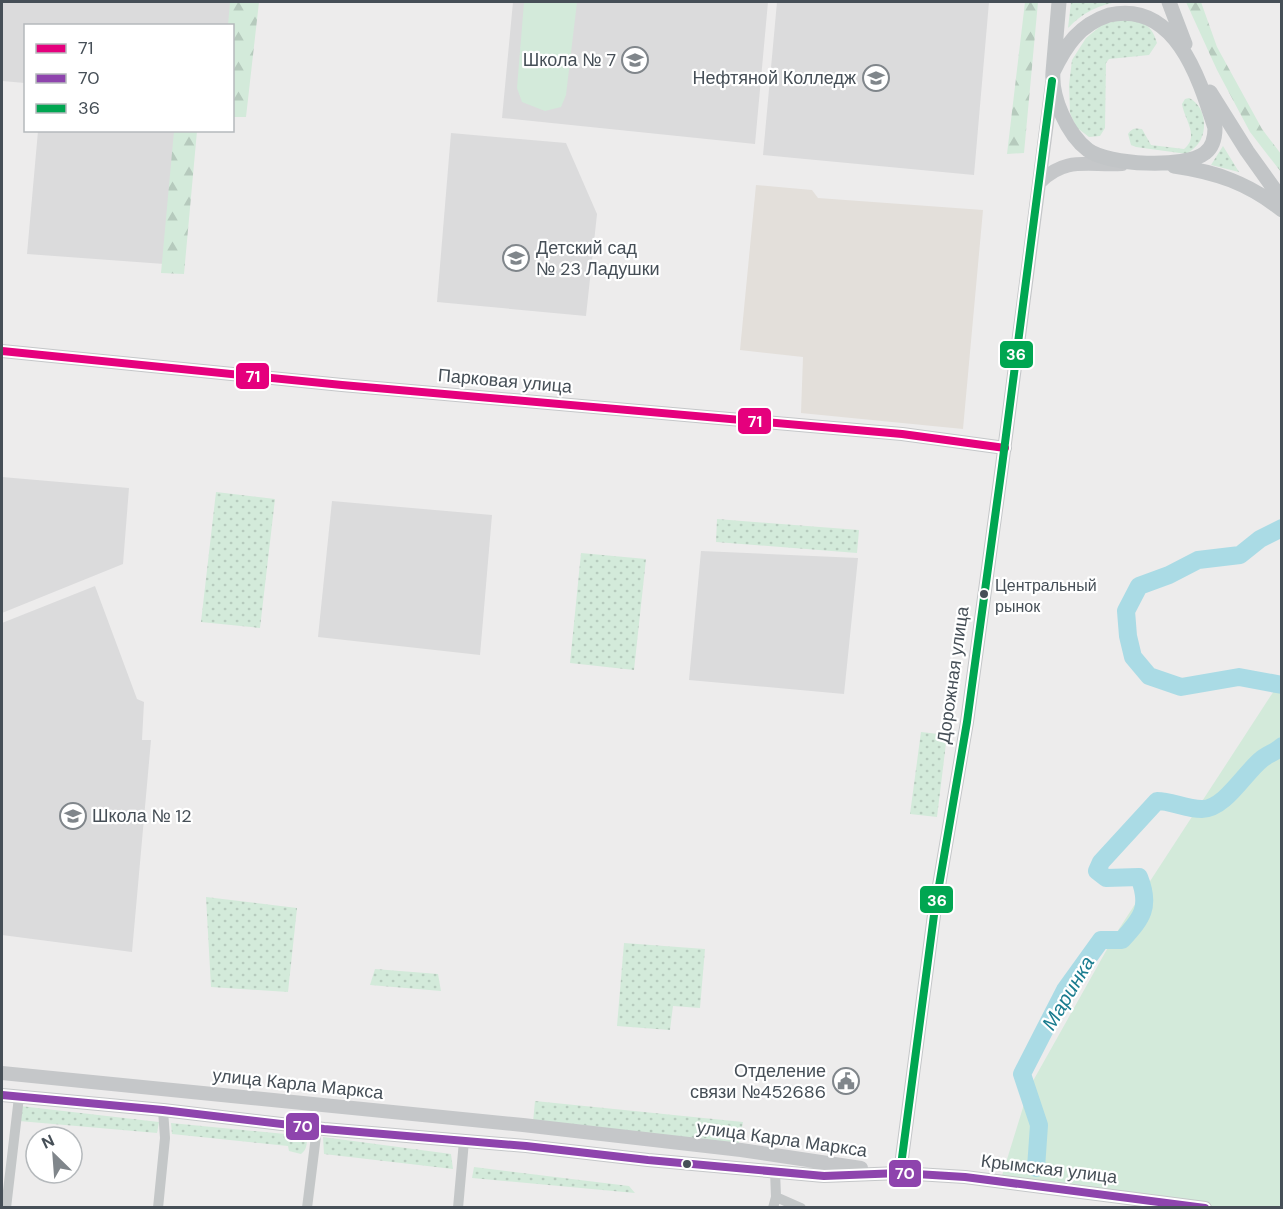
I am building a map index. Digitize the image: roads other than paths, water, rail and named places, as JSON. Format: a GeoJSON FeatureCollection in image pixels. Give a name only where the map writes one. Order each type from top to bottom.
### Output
{"type":"FeatureCollection","features":[{"type":"Feature","properties":{"kind":"main road","name":"Дорожная улица"},"geometry":{"type":"LineString","coordinates":[[894,1173],[967,722],[1040,182],[1059,2]]}},
{"type":"Feature","properties":{"kind":"main road"},"geometry":{"type":"LineString","coordinates":[[1159,164],[1192,159],[1205,154],[1214,138],[1215,128],[1194,65],[1168,2]]}},
{"type":"Feature","properties":{"kind":"main road"},"geometry":{"type":"LineString","coordinates":[[1139,163],[1102,156],[1089,151],[1079,142],[1066,121],[1052,76],[1069,42],[1078,32],[1103,17],[1131,11],[1158,20],[1176,39],[1227,121],[1281,200]]}},
{"type":"Feature","properties":{"kind":"main road"},"geometry":{"type":"LineString","coordinates":[[1040,182],[1050,172],[1068,164],[1159,164],[1192,169],[1234,181],[1262,194],[1281,210]]}},
{"type":"Feature","properties":{"kind":"main road","name":"Парковая улица"},"geometry":{"type":"LineString","coordinates":[[2,351],[342,385],[902,434],[1005,448]]}},
{"type":"Feature","properties":{"kind":"main road","name":"улица Карла Маркса"},"geometry":{"type":"LineString","coordinates":[[2,1073],[400,1112],[741,1150],[894,1173]]}},
{"type":"Feature","properties":{"kind":"main road","name":"улица Карла Маркса"},"geometry":{"type":"LineString","coordinates":[[2,1095],[398,1136],[824,1176],[894,1173]]}},
{"type":"Feature","properties":{"kind":"main road"},"geometry":{"type":"LineString","coordinates":[[398,1136],[400,1112]]}},
{"type":"Feature","properties":{"kind":"main road","name":"Крымская улица"},"geometry":{"type":"LineString","coordinates":[[894,1173],[1018,1183],[1206,1208]]}},
{"type":"Feature","properties":{"kind":"street"},"geometry":{"type":"LineString","coordinates":[[6,1208],[19,1096]]}},
{"type":"Feature","properties":{"kind":"street"},"geometry":{"type":"LineString","coordinates":[[158,1208],[165,1138],[163,1110]]}},
{"type":"Feature","properties":{"kind":"street"},"geometry":{"type":"LineString","coordinates":[[307,1208],[317,1128]]}},
{"type":"Feature","properties":{"kind":"street"},"geometry":{"type":"LineString","coordinates":[[458,1208],[464,1141]]}},
{"type":"Feature","properties":{"kind":"street"},"geometry":{"type":"LineString","coordinates":[[776,1171],[775,1202],[801,1208]]}},
{"type":"Feature","properties":{"kind":"waterway","name":"Маринка"},"geometry":{"type":"LineString","coordinates":[[1282,528],[1260,539],[1240,555],[1198,560],[1169,575],[1139,586],[1126,611],[1133,657],[1149,676],[1181,687],[1239,677],[1282,685]]}},
{"type":"Feature","properties":{"kind":"waterway","name":"Маринка"},"geometry":{"type":"LineString","coordinates":[[1036,1168],[1039,1125],[1022,1074],[1065,990],[1101,940],[1122,940],[1135,925],[1144,904],[1143,887],[1139,877],[1106,878],[1097,871],[1101,862],[1157,801],[1196,809],[1210,807],[1227,797],[1255,765],[1282,746]]}},
{"type":"Feature","properties":{"kind":"place","name":"Школа № 7"},"geometry":{"type":"Point","coordinates":[635,60]}},
{"type":"Feature","properties":{"kind":"place","name":"Нефтяной Колледж"},"geometry":{"type":"Point","coordinates":[876,78]}},
{"type":"Feature","properties":{"kind":"place","name":"Детский сад № 23 Ладушки"},"geometry":{"type":"Point","coordinates":[516,258]}},
{"type":"Feature","properties":{"kind":"place","name":"Центральный рынок"},"geometry":{"type":"Point","coordinates":[984,594]}},
{"type":"Feature","properties":{"kind":"place","name":"Школа № 12"},"geometry":{"type":"Point","coordinates":[73,816]}},
{"type":"Feature","properties":{"kind":"place","name":"Отделение связи №452686"},"geometry":{"type":"Point","coordinates":[846,1081]}}]}
